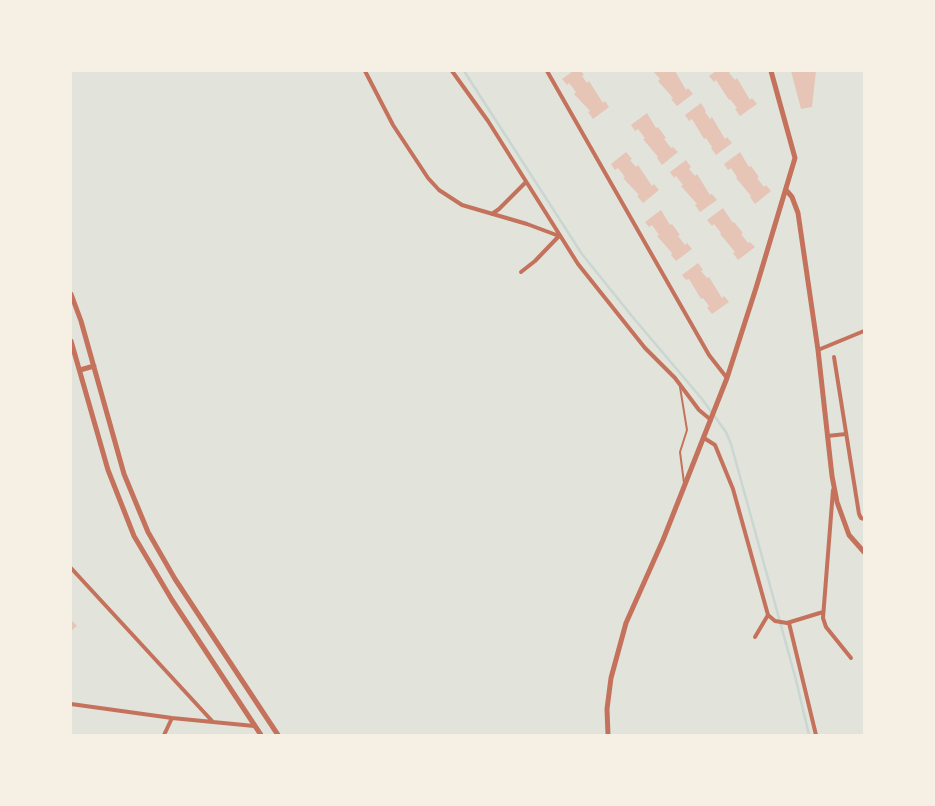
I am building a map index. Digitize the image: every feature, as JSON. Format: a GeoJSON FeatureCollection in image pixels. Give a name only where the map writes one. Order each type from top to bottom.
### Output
{"type":"FeatureCollection","features":[{"type":"Feature","properties":{"kind":"street"},"geometry":{"type":"LineString","coordinates":[[365,71],[393,125],[438,190],[462,205],[527,224],[559,236]]}},
{"type":"Feature","properties":{"kind":"street"},"geometry":{"type":"LineString","coordinates":[[452,71],[488,121],[578,264],[645,348],[679,384],[698,410],[711,420]]}},
{"type":"Feature","properties":{"kind":"street"},"geometry":{"type":"LineString","coordinates":[[546,71],[709,355],[727,378]]}},
{"type":"Feature","properties":{"kind":"street"},"geometry":{"type":"LineString","coordinates":[[608,735],[608,694],[615,658],[626,623],[649,573],[727,378],[795,158],[771,71]]}},
{"type":"Feature","properties":{"kind":"street"},"geometry":{"type":"LineString","coordinates":[[492,214],[500,209],[526,182]]}},
{"type":"Feature","properties":{"kind":"street"},"geometry":{"type":"LineString","coordinates":[[786,190],[792,197],[798,213],[818,350],[834,486],[842,520],[849,535],[864,552]]}},
{"type":"Feature","properties":{"kind":"street"},"geometry":{"type":"LineString","coordinates":[[521,272],[559,236]]}},
{"type":"Feature","properties":{"kind":"street"},"geometry":{"type":"LineString","coordinates":[[71,294],[94,366],[124,474],[148,532],[175,579],[278,735]]}},
{"type":"Feature","properties":{"kind":"street"},"geometry":{"type":"LineString","coordinates":[[818,350],[864,331]]}},
{"type":"Feature","properties":{"kind":"street"},"geometry":{"type":"LineString","coordinates":[[71,341],[108,470],[134,536],[172,600],[261,735]]}},
{"type":"Feature","properties":{"kind":"street"},"geometry":{"type":"LineString","coordinates":[[834,357],[859,514],[860,518],[864,519]]}},
{"type":"Feature","properties":{"kind":"street"},"geometry":{"type":"LineString","coordinates":[[80,370],[94,366]]}},
{"type":"Feature","properties":{"kind":"street"},"geometry":{"type":"LineString","coordinates":[[827,436],[846,434]]}},
{"type":"Feature","properties":{"kind":"street"},"geometry":{"type":"LineString","coordinates":[[704,438],[715,445],[733,489],[768,615],[775,621],[783,624],[823,612]]}},
{"type":"Feature","properties":{"kind":"street"},"geometry":{"type":"LineString","coordinates":[[834,486],[823,618],[826,627],[851,658]]}},
{"type":"Feature","properties":{"kind":"street"},"geometry":{"type":"LineString","coordinates":[[71,568],[213,722]]}},
{"type":"Feature","properties":{"kind":"street"},"geometry":{"type":"LineString","coordinates":[[755,637],[768,615]]}},
{"type":"Feature","properties":{"kind":"street"},"geometry":{"type":"LineString","coordinates":[[789,623],[816,735]]}},
{"type":"Feature","properties":{"kind":"street"},"geometry":{"type":"LineString","coordinates":[[71,704],[172,718],[254,726]]}},
{"type":"Feature","properties":{"kind":"street"},"geometry":{"type":"LineString","coordinates":[[164,735],[172,718]]}},
{"type":"Feature","properties":{"kind":"lane"},"geometry":{"type":"LineString","coordinates":[[679,384],[687,430],[680,452],[684,488]]}},
{"type":"Feature","properties":{"kind":"shaded area"},"geometry":{"type":"Polygon","coordinates":[[[71,71],[864,71],[864,735],[71,735],[71,71]]]}},
{"type":"Feature","properties":{"kind":"building"},"geometry":{"type":"Polygon","coordinates":[[[573,71],[581,71],[587,83],[589,81],[603,103],[605,101],[609,107],[593,119],[588,112],[590,111],[574,94],[576,92],[569,83],[567,85],[562,79],[573,71]]]}},
{"type":"Feature","properties":{"kind":"building"},"geometry":{"type":"Polygon","coordinates":[[[653,71],[675,71],[686,90],[688,88],[693,94],[677,106],[671,99],[673,98],[658,81],[660,79],[653,71]]]}},
{"type":"Feature","properties":{"kind":"building"},"geometry":{"type":"Polygon","coordinates":[[[716,71],[731,71],[729,73],[735,80],[737,78],[750,100],[752,98],[757,104],[740,116],[735,109],[737,108],[729,100],[716,80],[714,82],[709,76],[716,71]]]}},
{"type":"Feature","properties":{"kind":"building"},"geometry":{"type":"Polygon","coordinates":[[[791,71],[816,71],[812,107],[801,109],[791,71]]]}},
{"type":"Feature","properties":{"kind":"building"},"geometry":{"type":"Polygon","coordinates":[[[701,103],[705,112],[710,119],[712,117],[725,139],[727,137],[732,143],[716,155],[692,119],[689,121],[685,115],[701,103]]]}},
{"type":"Feature","properties":{"kind":"building"},"geometry":{"type":"Polygon","coordinates":[[[647,113],[656,128],[658,127],[666,138],[664,139],[671,148],[673,147],[678,152],[662,165],[643,139],[645,138],[638,129],[635,131],[631,125],[647,113]]]}},
{"type":"Feature","properties":{"kind":"building"},"geometry":{"type":"Polygon","coordinates":[[[626,152],[632,159],[630,160],[636,167],[638,165],[652,186],[654,184],[659,190],[643,203],[637,196],[639,195],[623,178],[625,177],[618,168],[615,170],[611,164],[626,152]]]}},
{"type":"Feature","properties":{"kind":"building"},"geometry":{"type":"Polygon","coordinates":[[[740,152],[749,167],[751,166],[759,177],[757,178],[764,187],[766,185],[771,191],[755,204],[731,168],[728,170],[724,164],[740,152]]]}},
{"type":"Feature","properties":{"kind":"building"},"geometry":{"type":"Polygon","coordinates":[[[686,160],[691,167],[689,169],[695,176],[697,174],[710,195],[712,194],[717,200],[700,212],[695,205],[697,204],[681,186],[683,185],[670,172],[686,160]]]}},
{"type":"Feature","properties":{"kind":"building"},"geometry":{"type":"Polygon","coordinates":[[[723,208],[733,223],[743,233],[741,234],[748,243],[750,242],[755,247],[738,260],[733,253],[735,252],[721,233],[714,224],[712,226],[707,220],[723,208]]]}},
{"type":"Feature","properties":{"kind":"building"},"geometry":{"type":"Polygon","coordinates":[[[661,210],[670,225],[672,224],[680,235],[678,236],[685,245],[687,243],[692,249],[676,261],[671,255],[672,253],[657,236],[659,235],[652,225],[649,227],[645,222],[661,210]]]}},
{"type":"Feature","properties":{"kind":"building"},"geometry":{"type":"Polygon","coordinates":[[[698,263],[703,270],[701,271],[707,278],[709,277],[722,298],[724,296],[729,302],[712,314],[707,308],[709,306],[703,298],[701,299],[689,279],[686,280],[682,275],[698,263]]]}},
{"type":"Feature","properties":{"kind":"building"},"geometry":{"type":"Polygon","coordinates":[[[71,620],[77,626],[71,631],[71,620]]]}},
{"type":"Feature","properties":{"kind":"waterway"},"geometry":{"type":"LineString","coordinates":[[464,71],[582,254],[702,399],[726,432],[731,444],[796,680],[809,735]]}}]}
